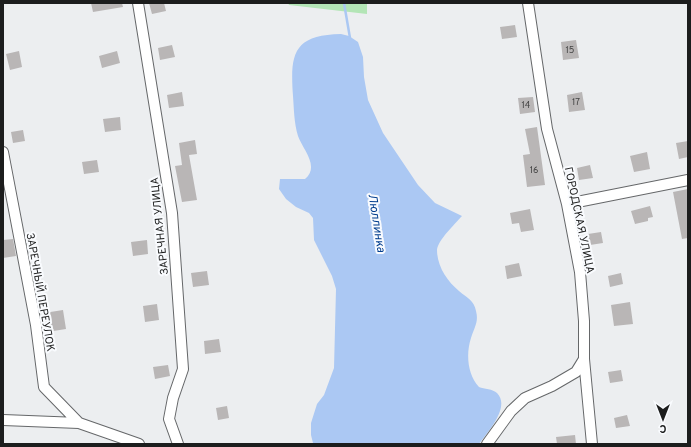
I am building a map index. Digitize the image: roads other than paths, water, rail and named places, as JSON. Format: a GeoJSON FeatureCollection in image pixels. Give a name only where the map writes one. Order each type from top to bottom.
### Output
{"type":"FeatureCollection","features":[{"type":"Feature","properties":{"kind":"street","name":"ЗАРЕЧНАЯ УЛИЦА"},"geometry":{"type":"LineString","coordinates":[[138,3],[172,213],[183,369],[173,398],[169,419],[178,444]]}},
{"type":"Feature","properties":{"kind":"street","name":"ГОРОДСКАЯ УЛИЦА"},"geometry":{"type":"LineString","coordinates":[[528,3],[547,129],[567,204],[580,272],[584,321],[584,359],[592,444]]}},
{"type":"Feature","properties":{"kind":"street","name":"ЗАРЕЧНЫЙ ПЕРЕУЛОК"},"geometry":{"type":"LineString","coordinates":[[3,152],[32,303],[44,386],[79,423]]}},
{"type":"Feature","properties":{"kind":"street"},"geometry":{"type":"LineString","coordinates":[[567,204],[688,180]]}},
{"type":"Feature","properties":{"kind":"street"},"geometry":{"type":"LineString","coordinates":[[487,444],[511,411],[520,402],[576,372],[584,359]]}},
{"type":"Feature","properties":{"kind":"street"},"geometry":{"type":"LineString","coordinates":[[3,420],[79,423],[139,444]]}},
{"type":"Feature","properties":{"kind":"water"},"geometry":{"type":"Polygon","coordinates":[[[341,34],[349,36],[358,42],[363,57],[364,77],[368,100],[383,133],[418,185],[435,203],[462,216],[440,242],[437,250],[437,256],[447,278],[472,302],[475,307],[477,322],[468,350],[472,376],[479,387],[497,393],[501,399],[500,412],[492,427],[479,444],[313,443],[311,423],[317,404],[324,395],[334,368],[336,289],[332,276],[314,240],[313,218],[309,213],[296,207],[286,199],[279,189],[280,179],[305,179],[311,169],[311,163],[298,136],[296,126],[292,81],[294,58],[304,43],[313,38],[325,35],[341,34]]]}},
{"type":"Feature","properties":{"kind":"waterway","name":"Люллинка"},"geometry":{"type":"LineString","coordinates":[[344,3],[350,38]]}}]}
